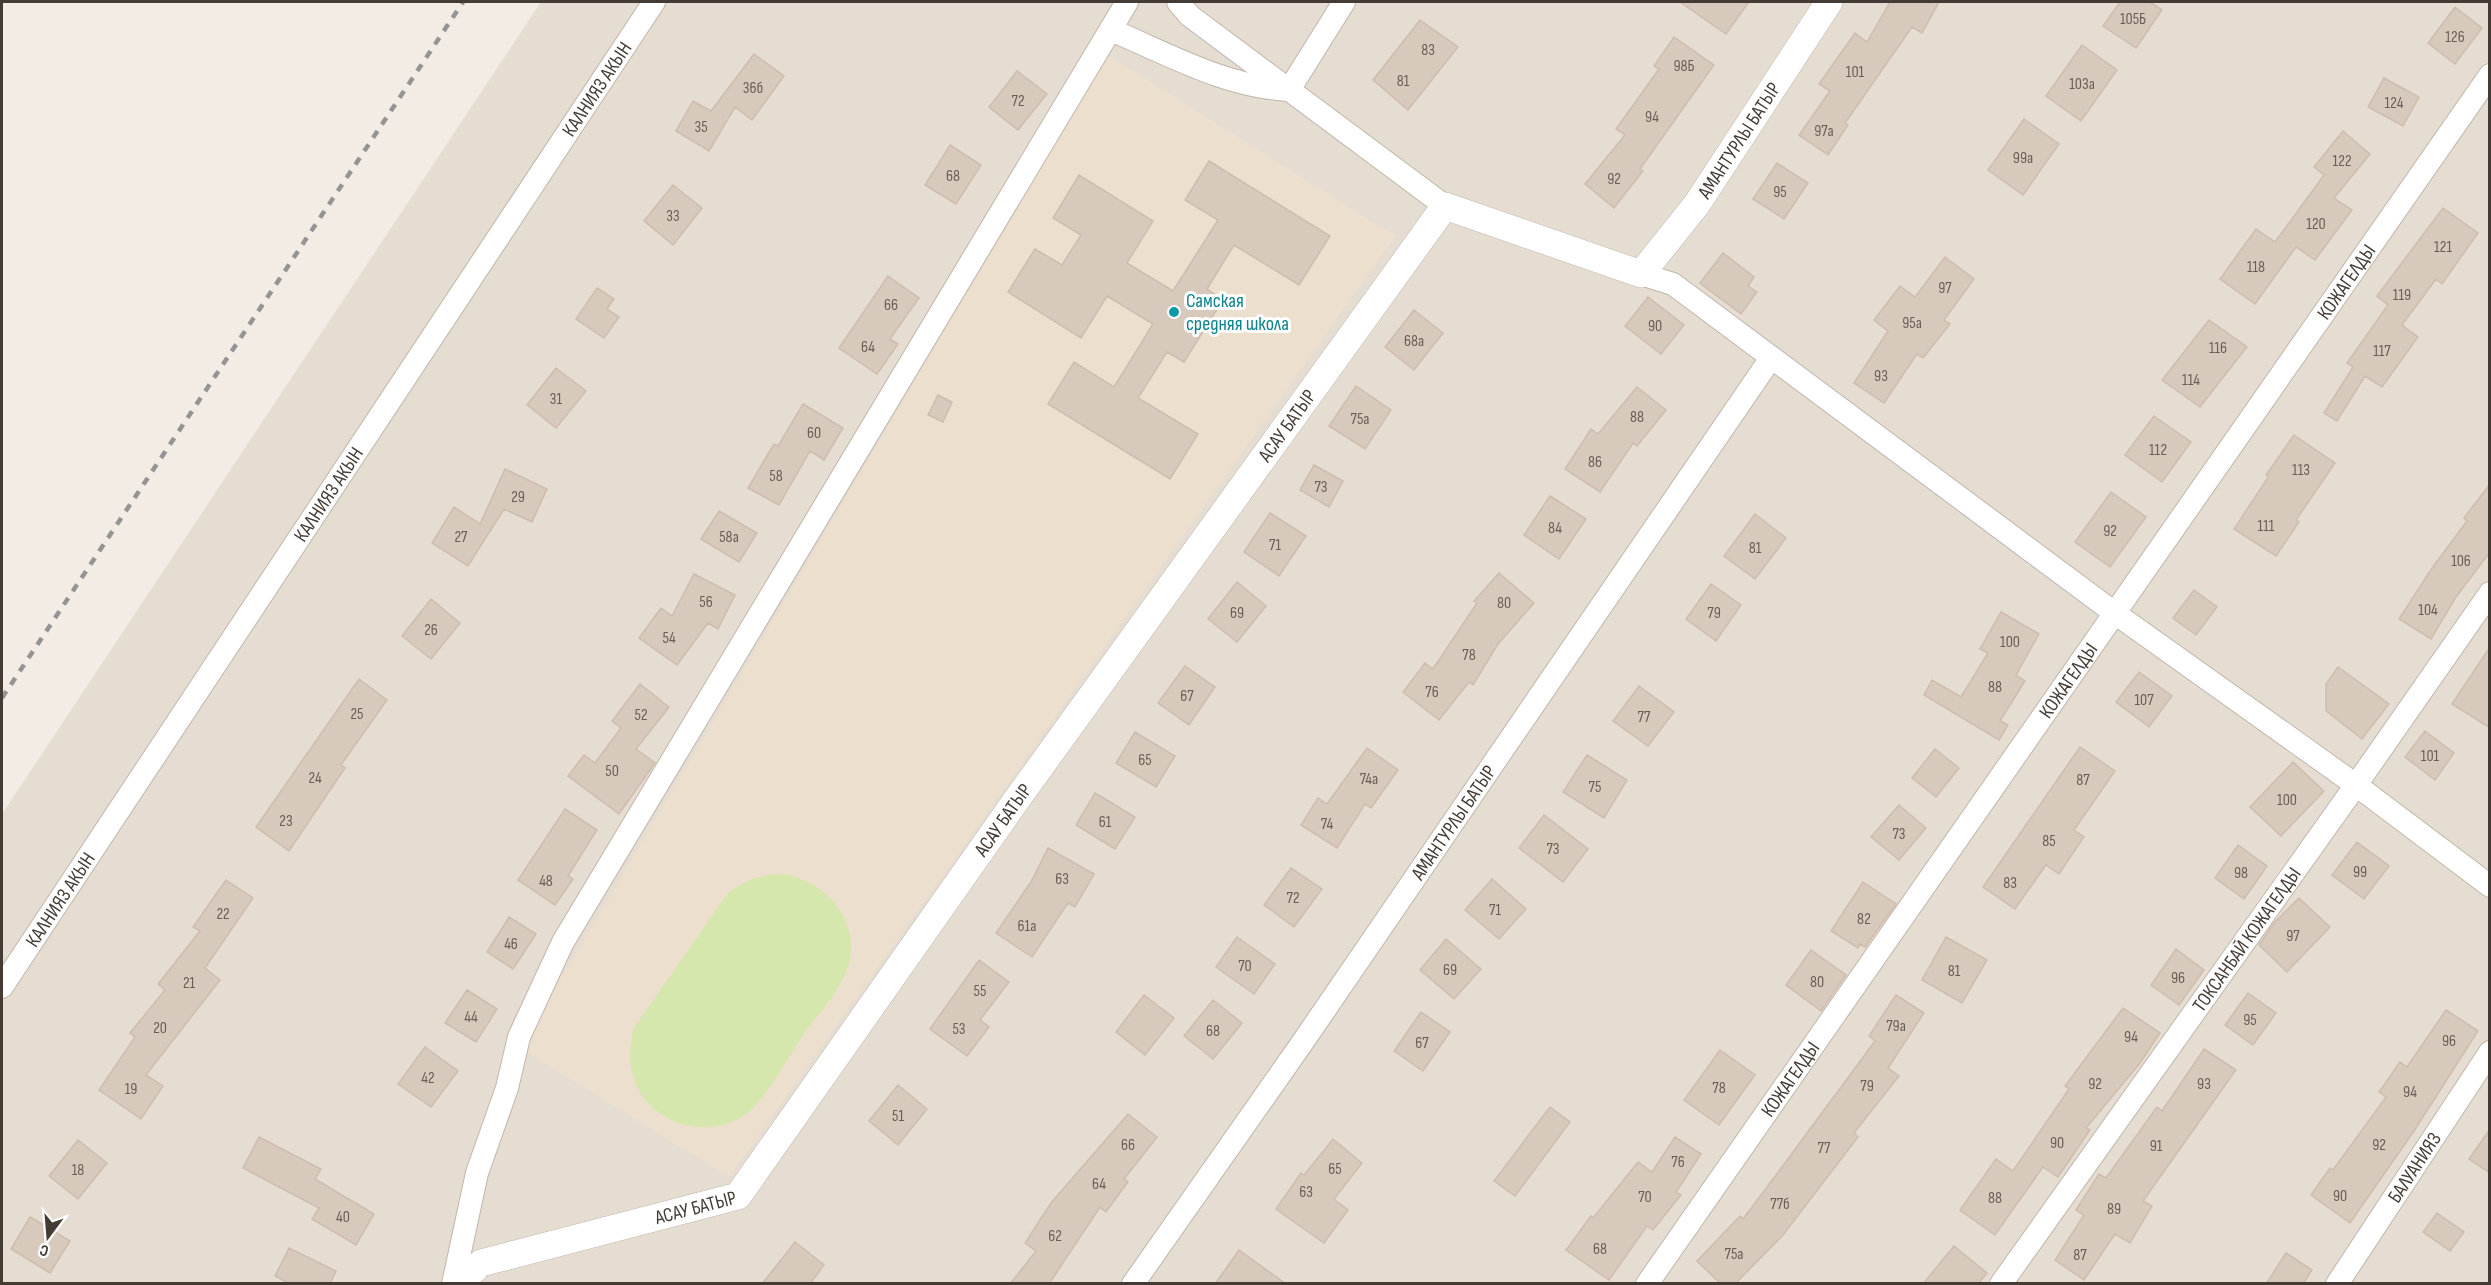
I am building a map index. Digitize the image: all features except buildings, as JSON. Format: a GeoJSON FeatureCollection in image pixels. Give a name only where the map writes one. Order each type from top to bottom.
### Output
{"type":"FeatureCollection","features":[{"type":"Feature","properties":{"kind":"street","name":"КАЛНИЯЗ АКЫН"},"geometry":{"type":"LineString","coordinates":[[2,987],[654,2]]}},
{"type":"Feature","properties":{"kind":"street"},"geometry":{"type":"LineString","coordinates":[[453,1284],[477,1173],[507,1088],[519,1036],[559,951],[1127,2]]}},
{"type":"Feature","properties":{"kind":"street"},"geometry":{"type":"LineString","coordinates":[[1178,2],[1190,16],[1445,206],[1673,284],[2116,614],[2356,785],[2490,886]]}},
{"type":"Feature","properties":{"kind":"street"},"geometry":{"type":"LineString","coordinates":[[1289,90],[1344,2]]}},
{"type":"Feature","properties":{"kind":"street","name":"АМАНТУРЛЫ БАТЫР"},"geometry":{"type":"LineString","coordinates":[[1641,274],[1697,204],[1829,2]]}},
{"type":"Feature","properties":{"kind":"street"},"geometry":{"type":"LineString","coordinates":[[1111,30],[1224,78],[1265,89],[1289,90]]}},
{"type":"Feature","properties":{"kind":"street","name":"КОЖАГЕЛДЫ"},"geometry":{"type":"LineString","coordinates":[[1647,1284],[2490,75]]}},
{"type":"Feature","properties":{"kind":"street","name":"АСАУ БАТЫР"},"geometry":{"type":"LineString","coordinates":[[459,1284],[481,1263],[738,1196],[1015,802],[1445,206]]}},
{"type":"Feature","properties":{"kind":"street","name":"АМАНТУРЛЫ БАТЫР"},"geometry":{"type":"LineString","coordinates":[[1133,1284],[1307,1036],[1771,358]]}},
{"type":"Feature","properties":{"kind":"street","name":"ТОКСАНБАЙ КОЖАГЕЛДЫ"},"geometry":{"type":"LineString","coordinates":[[2001,1284],[2490,593]]}},
{"type":"Feature","properties":{"kind":"street","name":"БАЛУАНИЯЗ"},"geometry":{"type":"LineString","coordinates":[[2337,1284],[2490,1052]]}},
{"type":"Feature","properties":{"kind":"shaded area"},"geometry":{"type":"Polygon","coordinates":[[[541,2],[2489,2],[2489,1283],[2,1284],[2,814],[541,2]]]}},
{"type":"Feature","properties":{"kind":"shaded area"},"geometry":{"type":"Polygon","coordinates":[[[1108,55],[1395,236],[729,1177],[520,1048],[1108,55]]]}},
{"type":"Feature","properties":{"kind":"green space"},"geometry":{"type":"Polygon","coordinates":[[[784,874],[816,887],[840,910],[851,940],[850,957],[845,974],[836,991],[801,1038],[772,1085],[752,1109],[740,1118],[714,1127],[685,1125],[672,1120],[649,1104],[637,1087],[630,1058],[634,1028],[727,894],[754,879],[784,874]]]}},
{"type":"Feature","properties":{"kind":"railway"},"geometry":{"type":"LineString","coordinates":[[2,698],[463,2]]}},
{"type":"Feature","properties":{"kind":"place","name":"Самская средняя школа"},"geometry":{"type":"Point","coordinates":[1174,312]}}]}
